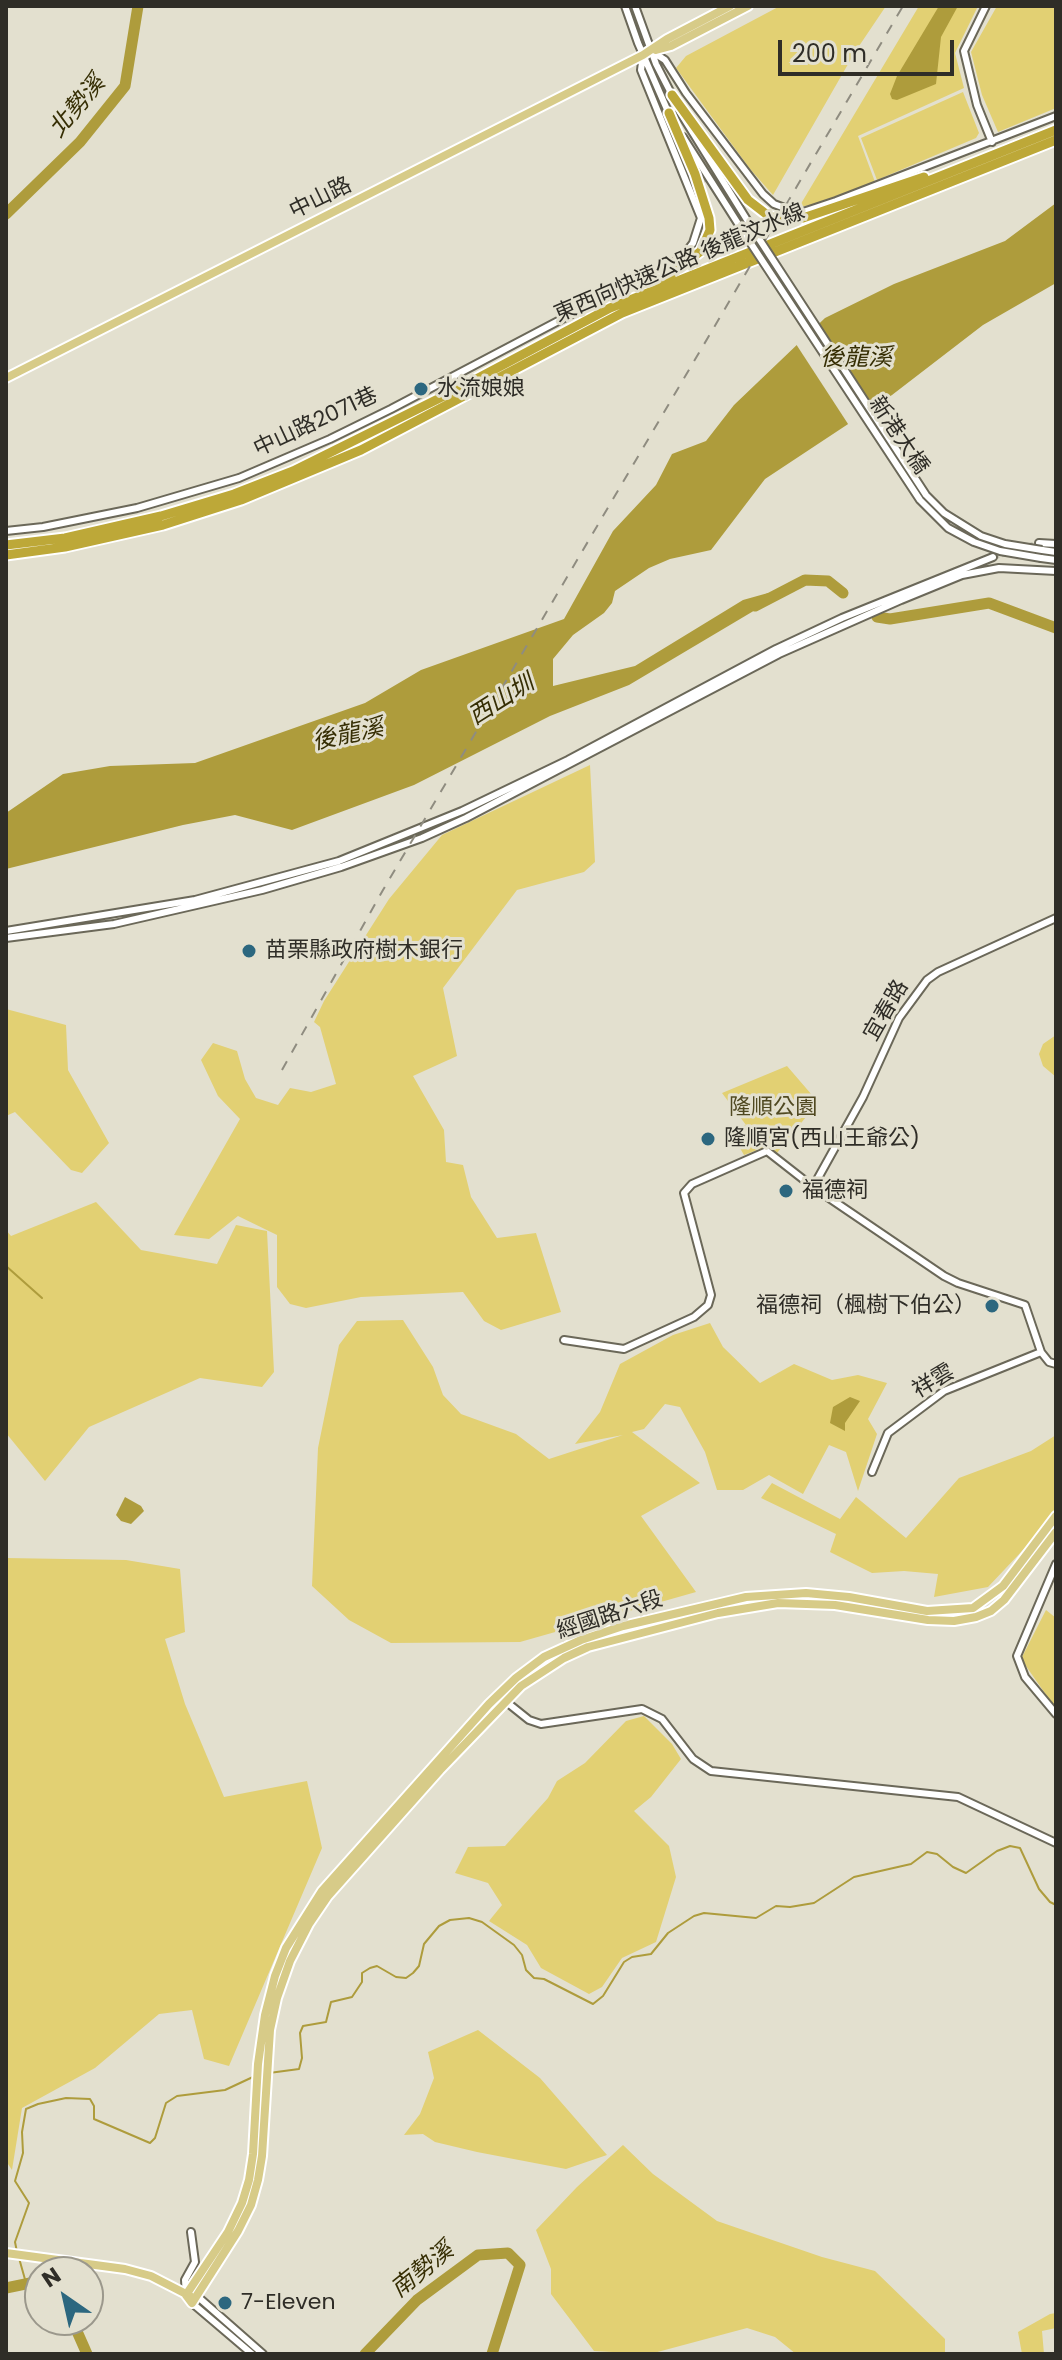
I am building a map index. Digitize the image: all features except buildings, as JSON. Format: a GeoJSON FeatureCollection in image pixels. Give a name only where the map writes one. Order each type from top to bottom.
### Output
{"type":"FeatureCollection","features":[{"type":"Feature","properties":{"kind":"highway"},"geometry":{"type":"LineString","coordinates":[[672,95],[748,200],[770,217],[803,218],[849,200],[992,155]]}},
{"type":"Feature","properties":{"kind":"highway"},"geometry":{"type":"LineString","coordinates":[[649,291],[701,251],[710,230],[695,174],[669,113]]}},
{"type":"Feature","properties":{"kind":"highway","name":"東西向快速公路 後龍汶水線"},"geometry":{"type":"LineString","coordinates":[[6,555],[65,547],[163,525],[241,500],[361,450],[622,313],[1013,152],[1056,130]]}},
{"type":"Feature","properties":{"kind":"highway","name":"東西向快速公路 後龍汶水線"},"geometry":{"type":"LineString","coordinates":[[6,545],[65,538],[161,516],[234,494],[293,471],[399,419],[575,325],[649,291],[992,155],[1056,140]]}},
{"type":"Feature","properties":{"kind":"main road"},"geometry":{"type":"LineString","coordinates":[[647,53],[730,6]]}},
{"type":"Feature","properties":{"kind":"main road"},"geometry":{"type":"LineString","coordinates":[[647,53],[671,46],[746,6]]}},
{"type":"Feature","properties":{"kind":"main road","name":"中山路"},"geometry":{"type":"LineString","coordinates":[[6,378],[647,53]]}},
{"type":"Feature","properties":{"kind":"main road","name":"經國路六段"},"geometry":{"type":"LineString","coordinates":[[262,2077],[258,2064],[265,2015],[275,1976],[302,1919],[352,1856],[544,1657],[623,1626],[746,1597],[849,1597],[927,1611],[973,1608],[1003,1586],[1056,1516]]}},
{"type":"Feature","properties":{"kind":"main road","name":"經國路六段"},"geometry":{"type":"LineString","coordinates":[[800,1598],[928,1620],[954,1621],[976,1617],[991,1611],[1004,1600],[1056,1532]]}},
{"type":"Feature","properties":{"kind":"main road","name":"經國路六段"},"geometry":{"type":"LineString","coordinates":[[262,2077],[268,2060],[277,1998],[290,1961],[309,1924],[344,1878],[502,1698]]}},
{"type":"Feature","properties":{"kind":"main road"},"geometry":{"type":"LineString","coordinates":[[10,2253],[125,2269],[151,2276],[192,2298],[238,2231],[251,2205],[262,2156],[262,2077]]}},
{"type":"Feature","properties":{"kind":"street"},"geometry":{"type":"LineString","coordinates":[[625,6],[647,53],[665,60],[686,93],[774,204],[803,212],[1056,116]]}},
{"type":"Feature","properties":{"kind":"street"},"geometry":{"type":"LineString","coordinates":[[635,6],[647,53]]}},
{"type":"Feature","properties":{"kind":"street"},"geometry":{"type":"LineString","coordinates":[[986,6],[964,51],[977,105],[992,142]]}},
{"type":"Feature","properties":{"kind":"street","name":"新港大橋"},"geometry":{"type":"LineString","coordinates":[[647,53],[691,133],[926,495],[944,513],[981,536],[1005,544],[1040,546],[1056,552]]}},
{"type":"Feature","properties":{"kind":"street","name":"新港大橋"},"geometry":{"type":"LineString","coordinates":[[647,53],[669,113],[920,500],[948,528],[974,542],[1000,551],[1056,560]]}},
{"type":"Feature","properties":{"kind":"street","name":"中山路2071巷"},"geometry":{"type":"LineString","coordinates":[[6,531],[43,527],[137,508],[198,492],[318,444],[602,298],[660,272],[683,256],[693,243],[701,218],[641,70],[647,53]]}},
{"type":"Feature","properties":{"kind":"street"},"geometry":{"type":"LineString","coordinates":[[729,171],[742,166]]}},
{"type":"Feature","properties":{"kind":"street"},"geometry":{"type":"LineString","coordinates":[[1040,546],[1056,544]]}},
{"type":"Feature","properties":{"kind":"street"},"geometry":{"type":"LineString","coordinates":[[6,931],[195,900],[339,861],[417,831],[568,760],[776,649],[842,618],[993,557]]}},
{"type":"Feature","properties":{"kind":"street"},"geometry":{"type":"LineString","coordinates":[[6,938],[142,918],[262,890],[341,867],[422,838],[466,818],[779,654],[901,600],[962,575],[999,568],[1056,571]]}},
{"type":"Feature","properties":{"kind":"street","name":"宜春路"},"geometry":{"type":"LineString","coordinates":[[813,1187],[863,1097],[899,1018],[927,980],[938,972],[1056,918]]}},
{"type":"Feature","properties":{"kind":"street"},"geometry":{"type":"LineString","coordinates":[[564,1340],[624,1349],[694,1317],[708,1305],[711,1295],[684,1193],[692,1184],[767,1151],[813,1187],[944,1276],[1025,1305],[1041,1352],[1049,1362],[1056,1364]]}},
{"type":"Feature","properties":{"kind":"street","name":"祥雲"},"geometry":{"type":"LineString","coordinates":[[872,1472],[888,1433],[944,1391],[1041,1352]]}},
{"type":"Feature","properties":{"kind":"street"},"geometry":{"type":"LineString","coordinates":[[1056,1564],[1017,1656],[1025,1677],[1056,1714]]}},
{"type":"Feature","properties":{"kind":"street"},"geometry":{"type":"LineString","coordinates":[[502,1698],[529,1720],[541,1724],[642,1709],[662,1719],[693,1759],[711,1771],[958,1797],[1056,1843]]}},
{"type":"Feature","properties":{"kind":"street"},"geometry":{"type":"LineString","coordinates":[[191,2232],[195,2262],[185,2280],[192,2298],[252,2354]]}},
{"type":"Feature","properties":{"kind":"street"},"geometry":{"type":"LineString","coordinates":[[192,2298],[263,2354]]}},
{"type":"Feature","properties":{"kind":"green space"},"geometry":{"type":"Polygon","coordinates":[[[780,6],[886,6],[855,52],[773,195],[750,169],[676,68],[686,56],[780,6]]]}},
{"type":"Feature","properties":{"kind":"green space"},"geometry":{"type":"Polygon","coordinates":[[[919,6],[978,6],[955,53],[964,88],[858,136],[875,182],[824,203],[799,207],[919,6]]]}},
{"type":"Feature","properties":{"kind":"green space"},"geometry":{"type":"Polygon","coordinates":[[[997,6],[1056,6],[1056,108],[998,132],[982,95],[971,52],[997,6]]]}},
{"type":"Feature","properties":{"kind":"green space"},"geometry":{"type":"Polygon","coordinates":[[[963,92],[979,133],[976,138],[877,180],[861,138],[963,92]]]}},
{"type":"Feature","properties":{"kind":"green space"},"geometry":{"type":"Polygon","coordinates":[[[590,765],[595,862],[584,872],[517,890],[443,988],[457,1056],[413,1076],[444,1130],[446,1162],[463,1165],[471,1197],[497,1238],[536,1233],[561,1312],[501,1330],[484,1321],[463,1292],[361,1297],[306,1308],[290,1304],[277,1287],[277,1235],[238,1216],[209,1239],[174,1235],[240,1119],[218,1096],[201,1060],[213,1043],[237,1051],[245,1079],[256,1098],[278,1105],[290,1088],[311,1092],[336,1084],[320,1027],[314,1022],[389,899],[442,835],[590,765]]]}},
{"type":"Feature","properties":{"kind":"green space"},"geometry":{"type":"Polygon","coordinates":[[[6,1009],[66,1025],[68,1070],[109,1143],[82,1173],[71,1170],[15,1112],[6,1116],[6,1009]]]}},
{"type":"Feature","properties":{"kind":"green space"},"geometry":{"type":"Polygon","coordinates":[[[1056,1035],[1056,1077],[1043,1066],[1039,1054],[1043,1044],[1056,1035]]]}},
{"type":"Feature","properties":{"kind":"green space","name":"隆順公園"},"geometry":{"type":"Polygon","coordinates":[[[787,1066],[818,1102],[777,1153],[768,1146],[744,1155],[730,1131],[746,1125],[722,1093],[787,1066]]]}},
{"type":"Feature","properties":{"kind":"green space"},"geometry":{"type":"Polygon","coordinates":[[[96,1202],[141,1250],[217,1264],[236,1225],[267,1231],[274,1372],[262,1387],[200,1378],[89,1427],[45,1481],[6,1433],[6,1230],[11,1236],[96,1202]]]}},
{"type":"Feature","properties":{"kind":"green space"},"geometry":{"type":"Polygon","coordinates":[[[403,1320],[433,1367],[443,1395],[461,1414],[516,1434],[549,1459],[623,1435],[575,1444],[600,1412],[620,1364],[673,1335],[710,1323],[723,1347],[760,1383],[794,1364],[832,1380],[858,1375],[887,1383],[868,1419],[877,1434],[858,1491],[846,1452],[829,1445],[803,1494],[769,1475],[743,1490],[717,1490],[705,1452],[680,1407],[665,1404],[644,1429],[632,1432],[700,1483],[641,1516],[696,1592],[520,1642],[391,1643],[349,1620],[312,1586],[318,1448],[339,1345],[357,1321],[403,1320]]]}},
{"type":"Feature","properties":{"kind":"green space"},"geometry":{"type":"Polygon","coordinates":[[[1056,1435],[1056,1515],[988,1587],[934,1597],[938,1574],[904,1571],[872,1573],[830,1552],[836,1534],[761,1498],[772,1483],[840,1519],[856,1497],[906,1538],[959,1478],[1031,1451],[1056,1435]]]}},
{"type":"Feature","properties":{"kind":"green space"},"geometry":{"type":"Polygon","coordinates":[[[6,1558],[126,1560],[180,1569],[185,1632],[165,1639],[185,1704],[224,1797],[307,1781],[322,1848],[229,2066],[204,2059],[192,2010],[159,2014],[95,2068],[22,2108],[12,2170],[6,2161],[6,1558]]]}},
{"type":"Feature","properties":{"kind":"green space"},"geometry":{"type":"Polygon","coordinates":[[[1046,1610],[1056,1618],[1056,1709],[1021,1659],[1046,1610]]]}},
{"type":"Feature","properties":{"kind":"green space"},"geometry":{"type":"Polygon","coordinates":[[[644,1716],[672,1744],[681,1759],[651,1797],[634,1811],[669,1846],[676,1877],[656,1942],[622,1958],[602,1987],[589,1994],[541,1968],[527,1945],[489,1921],[502,1905],[488,1883],[455,1873],[468,1847],[505,1846],[548,1798],[557,1781],[585,1763],[626,1721],[644,1716]]]}},
{"type":"Feature","properties":{"kind":"green space"},"geometry":{"type":"Polygon","coordinates":[[[478,2030],[540,2078],[607,2155],[566,2169],[435,2142],[423,2134],[404,2135],[420,2114],[434,2078],[428,2052],[478,2030]]]}},
{"type":"Feature","properties":{"kind":"green space"},"geometry":{"type":"Polygon","coordinates":[[[623,2145],[653,2174],[717,2221],[822,2257],[875,2271],[945,2339],[945,2354],[796,2354],[775,2337],[747,2328],[650,2354],[594,2351],[551,2294],[551,2269],[536,2230],[623,2145]]]}},
{"type":"Feature","properties":{"kind":"green space"},"geometry":{"type":"Polygon","coordinates":[[[1056,2313],[1056,2328],[1042,2331],[1044,2354],[1022,2354],[1018,2332],[1056,2313]]]}},
{"type":"Feature","properties":{"kind":"water"},"geometry":{"type":"Polygon","coordinates":[[[939,6],[958,6],[941,37],[936,84],[897,100],[892,99],[890,94],[897,76],[939,6]]]}},
{"type":"Feature","properties":{"kind":"water","name":"後龍溪"},"geometry":{"type":"Polygon","coordinates":[[[1056,203],[1056,283],[983,325],[892,395],[765,479],[711,550],[670,559],[649,568],[615,591],[612,603],[604,613],[573,635],[553,659],[553,686],[635,666],[743,600],[768,593],[767,603],[629,685],[550,716],[414,785],[292,830],[235,815],[6,869],[6,813],[63,774],[110,766],[195,763],[365,703],[421,670],[564,619],[613,531],[656,485],[672,454],[706,441],[734,405],[825,318],[894,284],[1005,241],[1056,203]]]}},
{"type":"Feature","properties":{"kind":"water"},"geometry":{"type":"Polygon","coordinates":[[[850,1397],[860,1401],[845,1423],[845,1431],[830,1423],[833,1407],[850,1397]]]}},
{"type":"Feature","properties":{"kind":"water"},"geometry":{"type":"Polygon","coordinates":[[[125,1497],[144,1511],[131,1524],[121,1521],[116,1515],[125,1497]]]}},
{"type":"Feature","properties":{"kind":"pier"},"geometry":{"type":"Polygon","coordinates":[[[810,326],[867,415],[850,427],[794,341],[810,326]]]}},
{"type":"Feature","properties":{"kind":"waterway","name":"北勢溪"},"geometry":{"type":"LineString","coordinates":[[6,214],[80,142],[125,86],[138,6]]}},
{"type":"Feature","properties":{"kind":"waterway","name":"西山圳"},"geometry":{"type":"LineString","coordinates":[[755,606],[805,580],[828,581],[843,593]]}},
{"type":"Feature","properties":{"kind":"waterway","name":"西山圳"},"geometry":{"type":"LineString","coordinates":[[877,617],[890,619],[989,603],[1056,628]]}},
{"type":"Feature","properties":{"kind":"waterway"},"geometry":{"type":"LineString","coordinates":[[6,1266],[42,1298]]}},
{"type":"Feature","properties":{"kind":"waterway"},"geometry":{"type":"LineString","coordinates":[[269,2073],[299,2069],[303,2026],[326,2022],[331,2002],[352,1997],[362,1982],[362,1973],[377,1966],[396,1977],[406,1978],[413,1973],[419,1966],[424,1944],[439,1926],[450,1920],[469,1918],[482,1922],[514,1945],[522,1955],[526,1970],[534,1978],[544,1979],[593,2004],[603,1996],[624,1962],[632,1957],[651,1954],[668,1933],[694,1916],[704,1913],[756,1918],[776,1906],[814,1903],[854,1877],[911,1864],[927,1852],[937,1854],[966,1873],[997,1851],[1010,1846],[1020,1848],[1039,1889],[1056,1905]]}},
{"type":"Feature","properties":{"kind":"waterway"},"geometry":{"type":"LineString","coordinates":[[17,2252],[15,2242],[29,2203],[15,2181],[23,2153],[22,2132],[26,2109],[66,2098],[90,2099],[94,2106],[94,2119],[150,2143],[155,2138],[166,2103],[177,2096],[225,2090],[255,2076]]}},
{"type":"Feature","properties":{"kind":"waterway","name":"南勢溪"},"geometry":{"type":"LineString","coordinates":[[365,2354],[417,2300],[478,2255],[508,2253],[520,2265],[492,2354]]}},
{"type":"Feature","properties":{"kind":"waterway"},"geometry":{"type":"LineString","coordinates":[[19,2258],[24,2276]]}},
{"type":"Feature","properties":{"kind":"waterway","name":"南勢溪"},"geometry":{"type":"LineString","coordinates":[[6,2288],[24,2284]]}},
{"type":"Feature","properties":{"kind":"waterway","name":"南勢溪"},"geometry":{"type":"LineString","coordinates":[[79,2336],[87,2354]]}},
{"type":"Feature","properties":{"kind":"tunnel"},"geometry":{"type":"LineString","coordinates":[[692,184],[722,173]]}},
{"type":"Feature","properties":{"kind":"tunnel"},"geometry":{"type":"LineString","coordinates":[[993,557],[1039,543]]}},
{"type":"Feature","properties":{"kind":"railway"},"geometry":{"type":"LineString","coordinates":[[282,1070],[383,890],[903,6]]}},
{"type":"Feature","properties":{"kind":"place","name":"水流娘娘"},"geometry":{"type":"Point","coordinates":[421,389]}},
{"type":"Feature","properties":{"kind":"place","name":"苗栗縣政府樹木銀行"},"geometry":{"type":"Point","coordinates":[249,951]}},
{"type":"Feature","properties":{"kind":"place","name":"隆順宮(西山王爺公)"},"geometry":{"type":"Point","coordinates":[708,1139]}},
{"type":"Feature","properties":{"kind":"place","name":"福德祠"},"geometry":{"type":"Point","coordinates":[786,1191]}},
{"type":"Feature","properties":{"kind":"place","name":"福德祠（楓樹下伯公）"},"geometry":{"type":"Point","coordinates":[992,1306]}},
{"type":"Feature","properties":{"kind":"place","name":"7-Eleven"},"geometry":{"type":"Point","coordinates":[225,2303]}}]}
